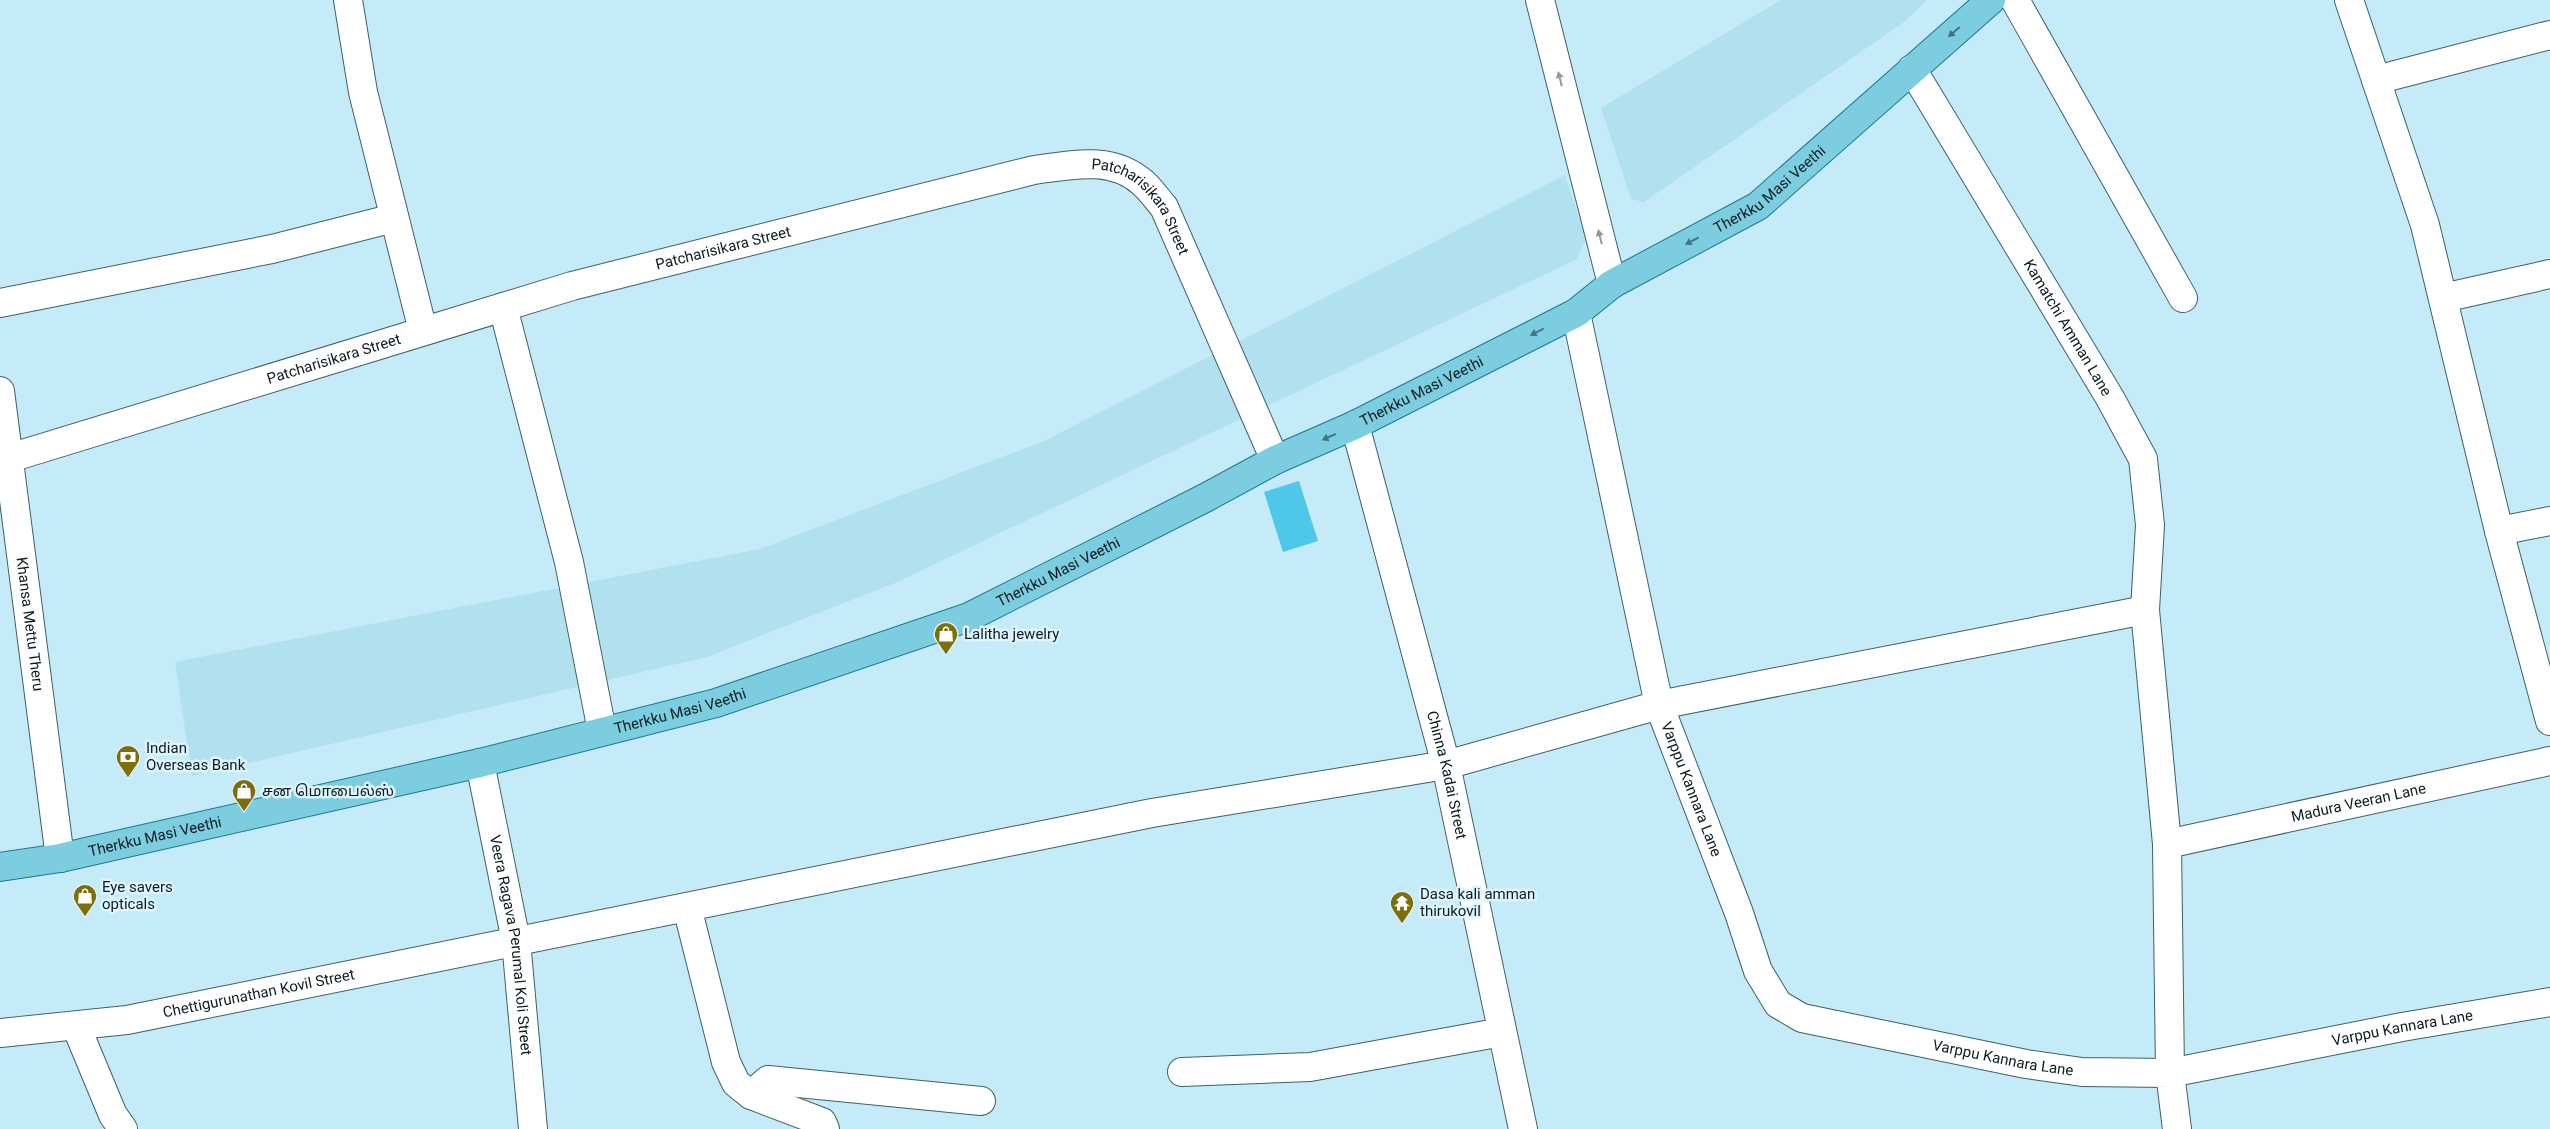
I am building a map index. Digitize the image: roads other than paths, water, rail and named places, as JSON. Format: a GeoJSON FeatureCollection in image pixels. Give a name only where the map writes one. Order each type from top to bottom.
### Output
{"type":"FeatureCollection","features":[{"type":"Feature","properties":{"kind":"main road","name":"Therkku Masi Veethi"},"geometry":{"type":"LineString","coordinates":[[0,867],[60,858],[480,764],[716,702],[969,617],[1205,498],[1276,460],[1355,425],[1576,313],[1612,284],[1758,206],[1991,0]]}},
{"type":"Feature","properties":{"kind":"street"},"geometry":{"type":"LineString","coordinates":[[348,0],[363,92],[422,331]]}},
{"type":"Feature","properties":{"kind":"street"},"geometry":{"type":"LineString","coordinates":[[1540,0],[1612,284]]}},
{"type":"Feature","properties":{"kind":"street"},"geometry":{"type":"LineString","coordinates":[[2015,0],[2183,298]]}},
{"type":"Feature","properties":{"kind":"street"},"geometry":{"type":"LineString","coordinates":[[2349,0],[2425,225],[2499,531],[2550,721]]}},
{"type":"Feature","properties":{"kind":"street"},"geometry":{"type":"LineString","coordinates":[[2376,80],[2550,36]]}},
{"type":"Feature","properties":{"kind":"street","name":"Kamatchi Amman Lane"},"geometry":{"type":"LineString","coordinates":[[1912,69],[2110,398],[2143,459],[2150,525],[2145,610],[2167,844],[2170,1073],[2177,1129]]}},
{"type":"Feature","properties":{"kind":"street","name":"Patcharisikara Street"},"geometry":{"type":"LineString","coordinates":[[4,459],[572,286],[1034,170],[1098,162],[1120,170],[1143,182],[1164,207],[1276,460]]}},
{"type":"Feature","properties":{"kind":"street"},"geometry":{"type":"LineString","coordinates":[[0,303],[272,249],[394,218]]}},
{"type":"Feature","properties":{"kind":"street"},"geometry":{"type":"LineString","coordinates":[[2443,298],[2550,274]]}},
{"type":"Feature","properties":{"kind":"street"},"geometry":{"type":"LineString","coordinates":[[503,307],[569,562],[602,731]]}},
{"type":"Feature","properties":{"kind":"street","name":"Varppu Kannara Lane"},"geometry":{"type":"LineString","coordinates":[[1576,313],[1659,705],[1739,913],[1758,971],[1778,1004],[1802,1018],[2026,1064],[2082,1072],[2170,1073],[2402,1027],[2550,1002]]}},
{"type":"Feature","properties":{"kind":"street","name":"Khansa Mettu Theru"},"geometry":{"type":"LineString","coordinates":[[0,391],[4,459],[60,858]]}},
{"type":"Feature","properties":{"kind":"street","name":"Chinna Kadai Street"},"geometry":{"type":"LineString","coordinates":[[1355,425],[1446,765],[1522,1129]]}},
{"type":"Feature","properties":{"kind":"street"},"geometry":{"type":"LineString","coordinates":[[2499,531],[2550,521]]}},
{"type":"Feature","properties":{"kind":"street","name":"Chettigurunathan Kovil Street"},"geometry":{"type":"LineString","coordinates":[[0,1032],[127,1020],[1152,813],[1446,765],[1659,705],[2145,610]]}},
{"type":"Feature","properties":{"kind":"street","name":"Madura Veeran Lane"},"geometry":{"type":"LineString","coordinates":[[2167,844],[2550,761]]}},
{"type":"Feature","properties":{"kind":"street","name":"Veera Ragava Perumal Koli Street"},"geometry":{"type":"LineString","coordinates":[[480,764],[516,941],[533,1129]]}},
{"type":"Feature","properties":{"kind":"street"},"geometry":{"type":"LineString","coordinates":[[687,907],[726,1062],[736,1083],[751,1095],[822,1122],[825,1129]]}},
{"type":"Feature","properties":{"kind":"street"},"geometry":{"type":"LineString","coordinates":[[76,1026],[113,1115],[123,1129]]}},
{"type":"Feature","properties":{"kind":"street"},"geometry":{"type":"LineString","coordinates":[[1182,1072],[1310,1067],[1502,1032]]}},
{"type":"Feature","properties":{"kind":"street"},"geometry":{"type":"LineString","coordinates":[[751,1095],[768,1080],[981,1101]]}},
{"type":"Feature","properties":{"kind":"place","name":"Lalitha jewelry"},"geometry":{"type":"Point","coordinates":[946,655]}},
{"type":"Feature","properties":{"kind":"place","name":"Indian Overseas Bank"},"geometry":{"type":"Point","coordinates":[128,778]}},
{"type":"Feature","properties":{"kind":"place","name":"சன மொபைல்ஸ்"},"geometry":{"type":"Point","coordinates":[244,812]}},
{"type":"Feature","properties":{"kind":"place","name":"Eye savers opticals"},"geometry":{"type":"Point","coordinates":[85,917]}},
{"type":"Feature","properties":{"kind":"place","name":"Dasa kali amman thirukovil"},"geometry":{"type":"Point","coordinates":[1402,924]}}]}
